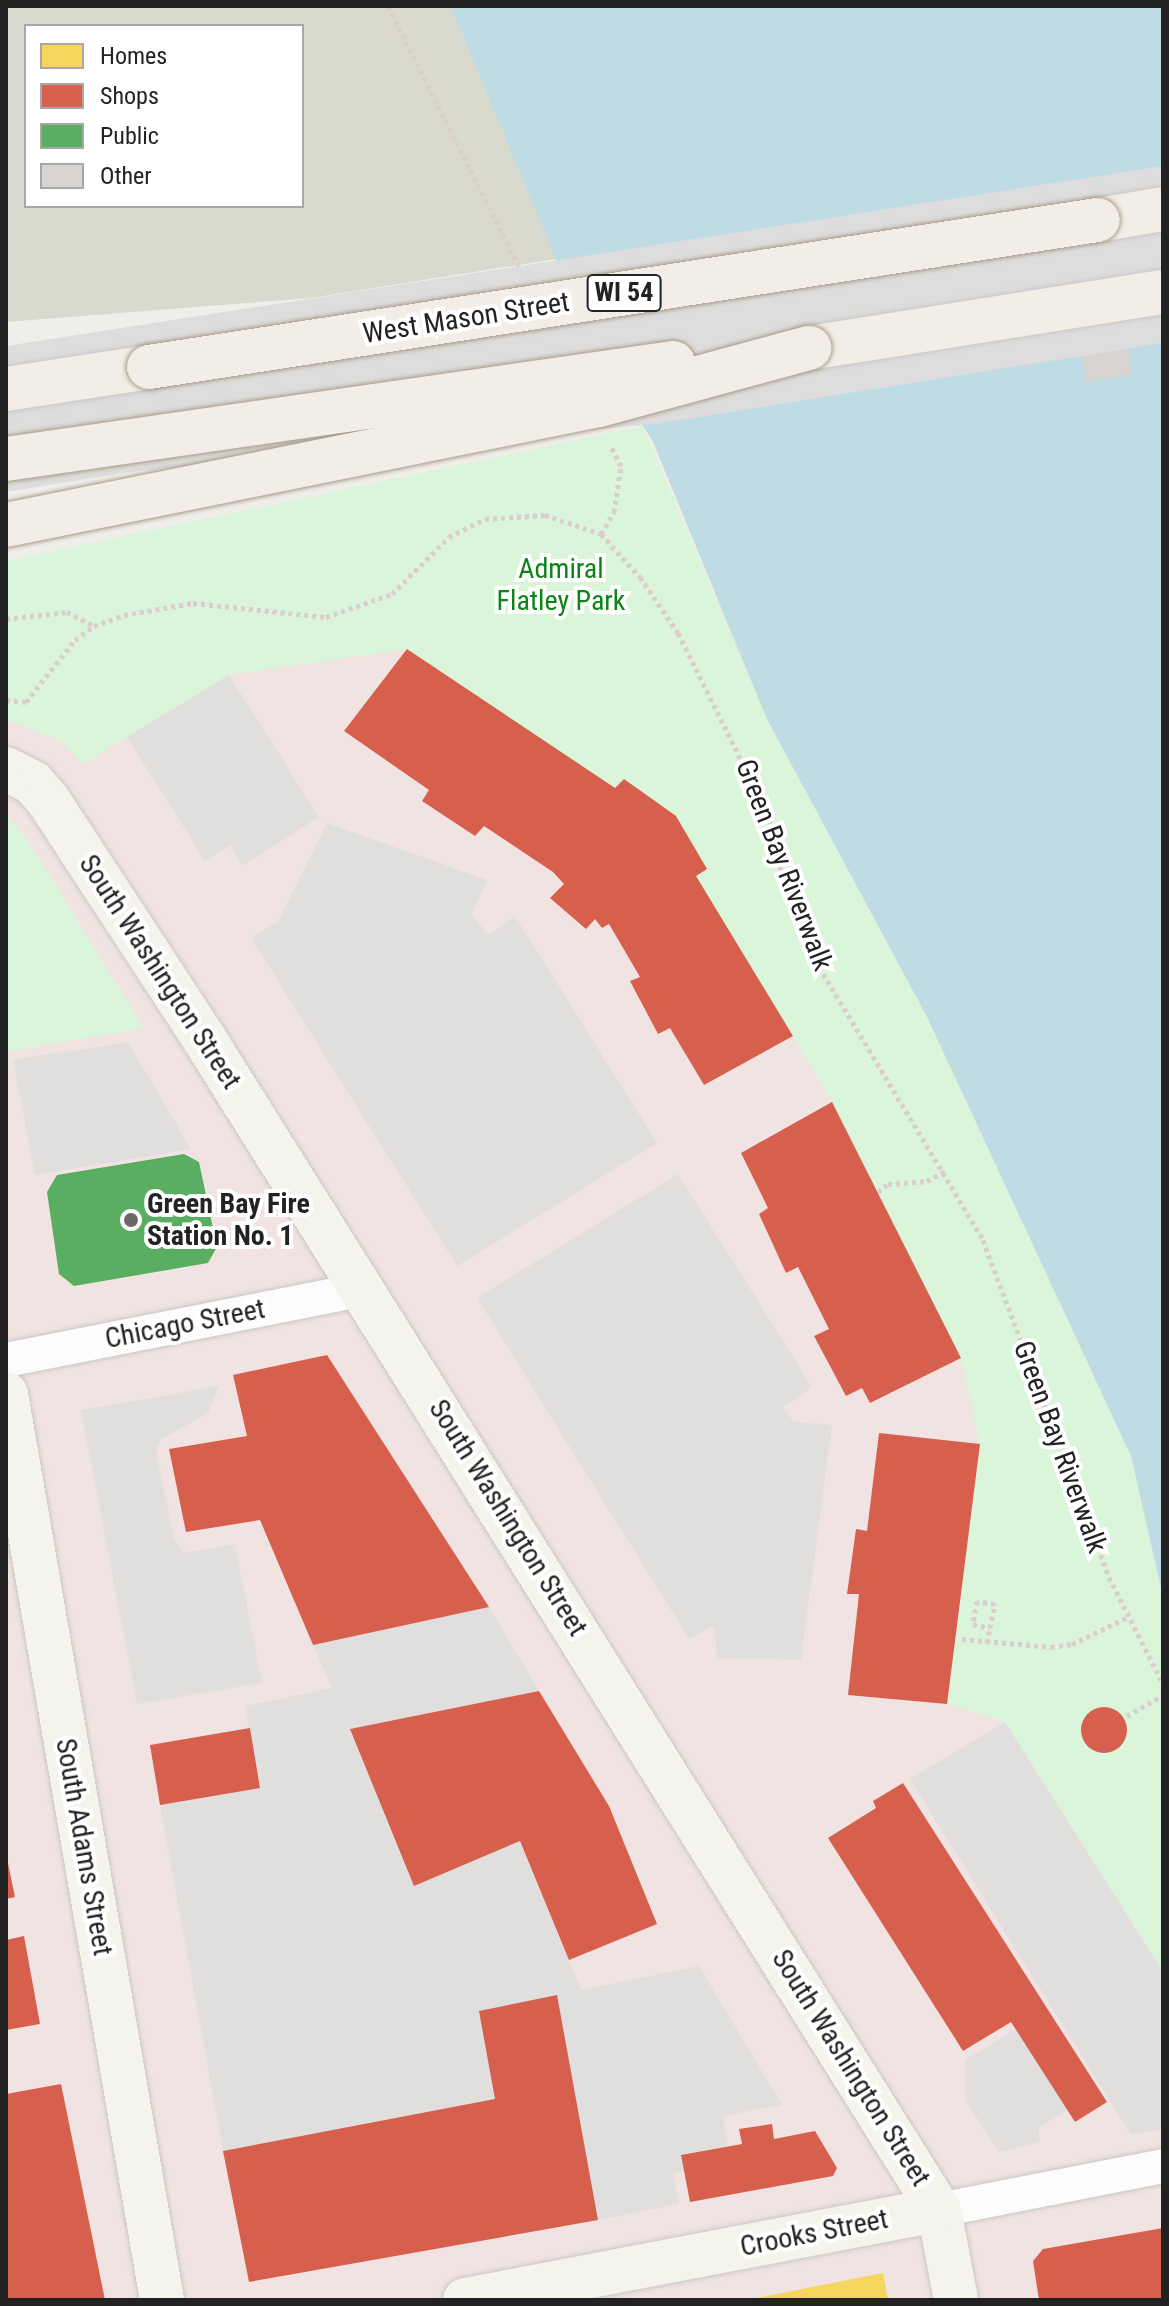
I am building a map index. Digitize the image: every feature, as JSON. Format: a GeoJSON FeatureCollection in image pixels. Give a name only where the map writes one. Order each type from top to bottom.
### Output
{"type":"FeatureCollection","features":[{"type":"Feature","properties":{"kind":"main road","name":"West Mason Street"},"geometry":{"type":"LineString","coordinates":[[6,389],[1163,209]]}},
{"type":"Feature","properties":{"kind":"main road"},"geometry":{"type":"LineString","coordinates":[[6,459],[595,372],[809,348],[1163,292]]}},
{"type":"Feature","properties":{"kind":"main road"},"geometry":{"type":"LineString","coordinates":[[6,525],[599,405],[809,348]]}},
{"type":"Feature","properties":{"kind":"main road"},"geometry":{"type":"LineString","coordinates":[[6,362],[149,367]]}},
{"type":"Feature","properties":{"kind":"street","name":"South Washington Street"},"geometry":{"type":"LineString","coordinates":[[6,769],[33,783],[48,800],[365,1289],[939,2210],[956,2300]]}},
{"type":"Feature","properties":{"kind":"street","name":"Chicago Street"},"geometry":{"type":"LineString","coordinates":[[6,1360],[365,1289]]}},
{"type":"Feature","properties":{"kind":"street","name":"South Adams Street"},"geometry":{"type":"LineString","coordinates":[[6,1394],[162,2300]]}},
{"type":"Feature","properties":{"kind":"street","name":"Crooks Street"},"geometry":{"type":"LineString","coordinates":[[465,2300],[1163,2166]]}},
{"type":"Feature","properties":{"kind":"path","name":"Green Bay Riverwalk"},"geometry":{"type":"LineString","coordinates":[[94,626],[193,603],[326,617],[392,594],[449,537],[485,519],[545,515],[601,534],[640,577],[678,633],[767,812],[783,878],[815,960],[945,1171],[983,1240],[1126,1618],[1163,1684]]}},
{"type":"Feature","properties":{"kind":"path"},"geometry":{"type":"LineString","coordinates":[[6,619],[67,612],[94,626],[47,670],[26,702],[6,700]]}},
{"type":"Feature","properties":{"kind":"path"},"geometry":{"type":"LineString","coordinates":[[878,1192],[888,1184],[927,1181],[945,1171]]}},
{"type":"Feature","properties":{"kind":"path"},"geometry":{"type":"LineString","coordinates":[[987,1643],[995,1604],[977,1601],[973,1624],[990,1628]]}},
{"type":"Feature","properties":{"kind":"path"},"geometry":{"type":"LineString","coordinates":[[962,1639],[1029,1649],[1061,1646],[1126,1618]]}},
{"type":"Feature","properties":{"kind":"path"},"geometry":{"type":"LineString","coordinates":[[1127,1716],[1163,1695]]}},
{"type":"Feature","properties":{"kind":"shaded area"},"geometry":{"type":"Polygon","coordinates":[[[6,6],[450,6],[556,259],[311,298],[6,322],[6,6]]]}},
{"type":"Feature","properties":{"kind":"shaded area"},"geometry":{"type":"Polygon","coordinates":[[[6,574],[718,599],[1163,1597],[1163,2300],[6,2300],[6,574]]]}},
{"type":"Feature","properties":{"kind":"shaded area"},"geometry":{"type":"Polygon","coordinates":[[[229,675],[319,817],[242,866],[231,845],[205,861],[127,737],[229,675]]]}},
{"type":"Feature","properties":{"kind":"shaded area"},"geometry":{"type":"Polygon","coordinates":[[[327,823],[487,880],[472,914],[488,935],[515,916],[657,1143],[457,1266],[251,938],[278,921],[327,823]]]}},
{"type":"Feature","properties":{"kind":"shaded area"},"geometry":{"type":"Polygon","coordinates":[[[128,1042],[191,1149],[35,1175],[13,1060],[128,1042]]]}},
{"type":"Feature","properties":{"kind":"shaded area"},"geometry":{"type":"Polygon","coordinates":[[[678,1174],[812,1387],[783,1407],[794,1422],[832,1425],[801,1660],[717,1658],[714,1626],[689,1639],[477,1298],[678,1174]]]}},
{"type":"Feature","properties":{"kind":"shaded area"},"geometry":{"type":"Polygon","coordinates":[[[219,1386],[208,1413],[160,1440],[156,1451],[174,1539],[184,1553],[235,1544],[262,1683],[137,1704],[81,1410],[219,1386]]]}},
{"type":"Feature","properties":{"kind":"shaded area"},"geometry":{"type":"Polygon","coordinates":[[[489,1607],[539,1691],[520,1841],[581,1990],[699,1966],[782,2105],[723,2116],[728,2146],[682,2155],[684,2171],[673,2173],[679,2204],[598,2220],[495,2099],[223,2151],[160,1805],[260,1788],[245,1706],[332,1688],[313,1645],[489,1607]]]}},
{"type":"Feature","properties":{"kind":"shaded area"},"geometry":{"type":"Polygon","coordinates":[[[1005,1722],[1163,1972],[1163,2129],[1131,2135],[910,1779],[1005,1722]]]}},
{"type":"Feature","properties":{"kind":"shaded area"},"geometry":{"type":"Polygon","coordinates":[[[1016,2029],[1067,2110],[1038,2128],[1040,2142],[999,2152],[966,2101],[965,2060],[1016,2029]]]}},
{"type":"Feature","properties":{"kind":"green space","name":"Admiral Flatley Park"},"geometry":{"type":"Polygon","coordinates":[[[643,426],[767,719],[927,1017],[1131,1456],[1163,1597],[1163,1972],[1005,1722],[947,1704],[980,1444],[961,1358],[832,1102],[696,876],[706,868],[676,816],[624,779],[615,788],[407,649],[229,675],[83,764],[59,740],[6,720],[6,561],[643,426]]]}},
{"type":"Feature","properties":{"kind":"green space"},"geometry":{"type":"Polygon","coordinates":[[[6,816],[25,836],[144,1028],[6,1052],[6,816]]]}},
{"type":"Feature","properties":{"kind":"water"},"geometry":{"type":"Polygon","coordinates":[[[450,6],[1163,6],[1163,1597],[1131,1456],[927,1017],[767,719],[653,442],[589,339],[450,6]]]}},
{"type":"Feature","properties":{"kind":"pier"},"geometry":{"type":"Polygon","coordinates":[[[1163,166],[1163,343],[655,424],[137,471],[6,492],[6,346],[1163,166]]]}},
{"type":"Feature","properties":{"kind":"building: Homes"},"geometry":{"type":"Polygon","coordinates":[[[883,2273],[888,2300],[752,2300],[752,2299],[883,2273]]]}},
{"type":"Feature","properties":{"kind":"building: Shops"},"geometry":{"type":"Polygon","coordinates":[[[407,649],[615,788],[624,779],[676,816],[707,869],[696,876],[793,1036],[704,1085],[670,1028],[658,1034],[630,981],[640,977],[609,924],[602,928],[595,919],[586,929],[550,898],[564,884],[553,872],[484,826],[475,836],[422,801],[429,790],[344,731],[407,649]]]}},
{"type":"Feature","properties":{"kind":"building: Shops"},"geometry":{"type":"Polygon","coordinates":[[[832,1102],[961,1358],[870,1403],[862,1388],[846,1396],[814,1336],[829,1329],[798,1267],[786,1273],[759,1214],[768,1208],[741,1153],[832,1102]]]}},
{"type":"Feature","properties":{"kind":"building: Shops"},"geometry":{"type":"Polygon","coordinates":[[[327,1355],[489,1607],[313,1645],[260,1520],[186,1532],[169,1449],[247,1436],[233,1375],[327,1355]]]}},
{"type":"Feature","properties":{"kind":"building: Shops"},"geometry":{"type":"Polygon","coordinates":[[[879,1433],[980,1444],[947,1704],[848,1695],[859,1594],[847,1594],[856,1529],[867,1531],[879,1433]]]}},
{"type":"Feature","properties":{"kind":"building: Shops"},"geometry":{"type":"Polygon","coordinates":[[[539,1691],[609,1806],[657,1924],[569,1960],[520,1841],[414,1886],[350,1729],[539,1691]]]}},
{"type":"Feature","properties":{"kind":"building: Shops"},"geometry":{"type":"Polygon","coordinates":[[[1104,1707],[1120,1714],[1127,1730],[1120,1746],[1104,1753],[1088,1746],[1081,1730],[1088,1714],[1104,1707]]]}},
{"type":"Feature","properties":{"kind":"building: Shops"},"geometry":{"type":"Polygon","coordinates":[[[250,1728],[260,1788],[160,1805],[150,1745],[250,1728]]]}},
{"type":"Feature","properties":{"kind":"building: Shops"},"geometry":{"type":"Polygon","coordinates":[[[903,1783],[1107,2102],[1075,2122],[1011,2022],[963,2051],[828,1838],[876,1808],[873,1801],[903,1783]]]}},
{"type":"Feature","properties":{"kind":"building: Shops"},"geometry":{"type":"Polygon","coordinates":[[[6,1854],[15,1897],[6,1899],[6,1854]]]}},
{"type":"Feature","properties":{"kind":"building: Shops"},"geometry":{"type":"Polygon","coordinates":[[[24,1936],[40,2024],[6,2030],[6,1940],[24,1936]]]}},
{"type":"Feature","properties":{"kind":"building: Shops"},"geometry":{"type":"Polygon","coordinates":[[[557,1995],[598,2220],[249,2282],[223,2151],[495,2099],[479,2011],[557,1995]]]}},
{"type":"Feature","properties":{"kind":"building: Shops"},"geometry":{"type":"Polygon","coordinates":[[[61,2084],[105,2300],[6,2300],[6,2094],[61,2084]]]}},
{"type":"Feature","properties":{"kind":"building: Shops"},"geometry":{"type":"Polygon","coordinates":[[[772,2124],[774,2139],[815,2131],[837,2168],[833,2176],[690,2202],[681,2155],[742,2144],[739,2129],[772,2124]]]}},
{"type":"Feature","properties":{"kind":"building: Shops"},"geometry":{"type":"Polygon","coordinates":[[[1163,2228],[1163,2300],[1039,2300],[1033,2261],[1043,2249],[1163,2228]]]}},
{"type":"Feature","properties":{"kind":"building: Public","name":"Green Bay Fire Station No. 1"},"geometry":{"type":"Polygon","coordinates":[[[184,1154],[199,1162],[217,1247],[208,1263],[74,1286],[59,1274],[47,1192],[57,1175],[184,1154]]]}},
{"type":"Feature","properties":{"kind":"building: Other"},"geometry":{"type":"Polygon","coordinates":[[[1128,349],[1132,375],[1086,382],[1082,356],[1128,349]]]}},
{"type":"Feature","properties":{"kind":"place","name":"Green Bay Fire Station No. 1"},"geometry":{"type":"Point","coordinates":[131,1220]}}]}
